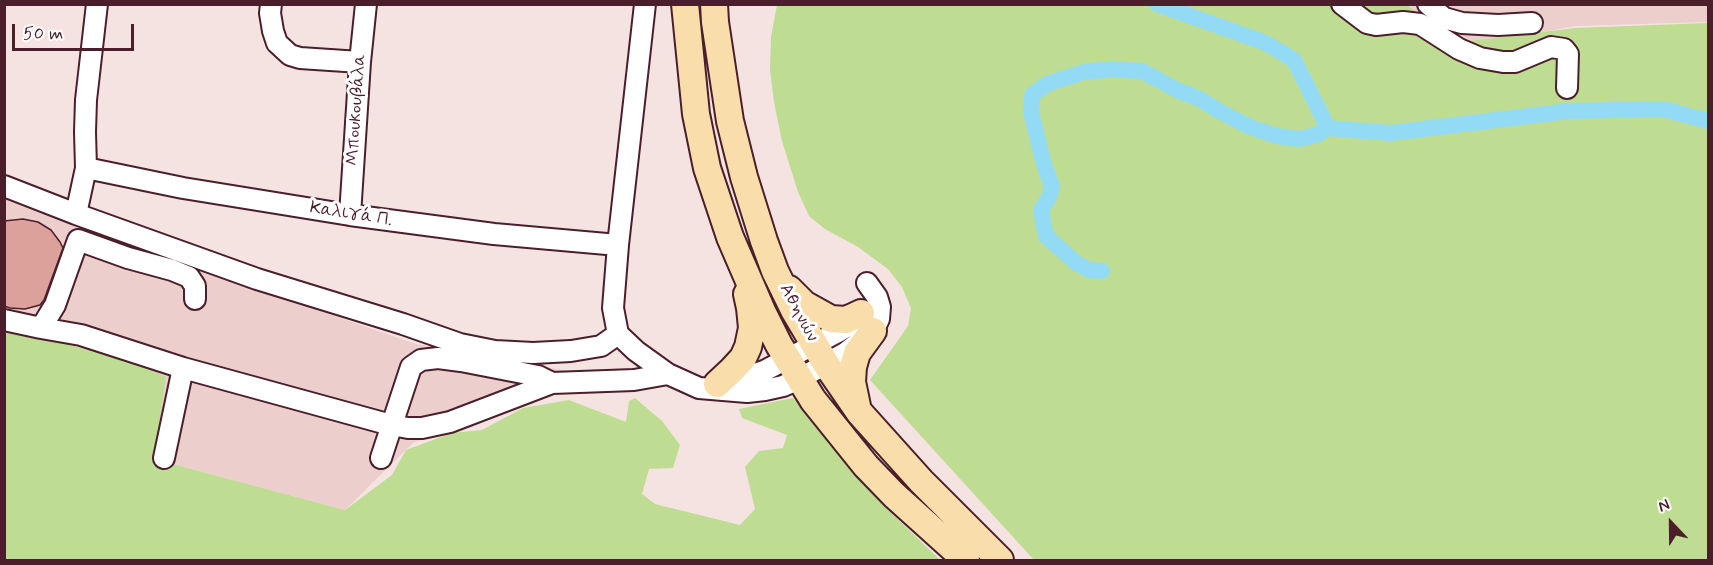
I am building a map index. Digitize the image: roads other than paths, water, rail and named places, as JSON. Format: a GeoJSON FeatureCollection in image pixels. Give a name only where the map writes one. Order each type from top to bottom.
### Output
{"type":"FeatureCollection","features":[{"type":"Feature","properties":{"kind":"main road","name":"Αθηνών"},"geometry":{"type":"LineString","coordinates":[[686,4],[696,114],[705,160],[730,237],[762,311],[793,369],[866,466],[966,561]]}},
{"type":"Feature","properties":{"kind":"main road","name":"Αθηνών"},"geometry":{"type":"LineString","coordinates":[[714,4],[730,121],[750,198],[764,241],[794,310],[820,355],[859,412],[921,481],[1000,561]]}},
{"type":"Feature","properties":{"kind":"main road"},"geometry":{"type":"LineString","coordinates":[[708,386],[732,370],[743,358],[748,347],[752,328],[745,270]]}},
{"type":"Feature","properties":{"kind":"main road"},"geometry":{"type":"LineString","coordinates":[[776,271],[786,286],[804,304],[826,317],[841,321],[850,319],[867,322],[864,341],[853,367],[852,381],[859,412]]}},
{"type":"Feature","properties":{"kind":"street"},"geometry":{"type":"LineString","coordinates":[[76,214],[86,168],[86,100],[98,4]]}},
{"type":"Feature","properties":{"kind":"street"},"geometry":{"type":"LineString","coordinates":[[271,4],[270,13],[277,43],[290,55],[300,58],[360,62]]}},
{"type":"Feature","properties":{"kind":"street","name":"Μπουκουβάλα"},"geometry":{"type":"LineString","coordinates":[[350,215],[366,4]]}},
{"type":"Feature","properties":{"kind":"street"},"geometry":{"type":"LineString","coordinates":[[645,4],[612,308],[618,334],[636,351],[668,374],[708,386],[764,371],[793,369],[820,355],[846,327],[867,322]]}},
{"type":"Feature","properties":{"kind":"street"},"geometry":{"type":"LineString","coordinates":[[1342,4],[1367,22],[1376,25],[1403,22],[1420,24],[1459,50],[1480,58],[1515,62],[1551,47],[1564,49],[1568,54],[1567,88]]}},
{"type":"Feature","properties":{"kind":"street"},"geometry":{"type":"LineString","coordinates":[[1428,4],[1444,18],[1462,23],[1498,25],[1532,23]]}},
{"type":"Feature","properties":{"kind":"street","name":"Καλιγά Π."},"geometry":{"type":"LineString","coordinates":[[86,168],[183,188],[430,227],[618,245]]}},
{"type":"Feature","properties":{"kind":"street"},"geometry":{"type":"LineString","coordinates":[[4,186],[257,279],[460,344],[495,351],[533,353],[571,351],[601,346],[618,334]]}},
{"type":"Feature","properties":{"kind":"street"},"geometry":{"type":"LineString","coordinates":[[41,328],[55,305],[78,240],[189,277],[195,286],[195,299]]}},
{"type":"Feature","properties":{"kind":"street"},"geometry":{"type":"LineString","coordinates":[[4,320],[81,335],[183,368],[408,428],[422,428],[450,422],[552,383],[634,380],[668,374]]}},
{"type":"Feature","properties":{"kind":"street"},"geometry":{"type":"LineString","coordinates":[[381,458],[411,367],[421,360],[438,358],[461,361],[538,376],[552,383]]}},
{"type":"Feature","properties":{"kind":"street"},"geometry":{"type":"LineString","coordinates":[[164,459],[183,368]]}},
{"type":"Feature","properties":{"kind":"waterway"},"geometry":{"type":"LineString","coordinates":[[1157,4],[1266,43],[1294,60],[1328,128],[1391,133],[1569,111],[1663,109],[1708,121]]}},
{"type":"Feature","properties":{"kind":"waterway"},"geometry":{"type":"LineString","coordinates":[[1102,271],[1089,270],[1076,263],[1046,236],[1041,210],[1052,187],[1031,112],[1032,95],[1047,84],[1084,72],[1111,69],[1142,71],[1177,90],[1200,99],[1250,127],[1277,136],[1299,139],[1316,135],[1328,128]]}}]}
